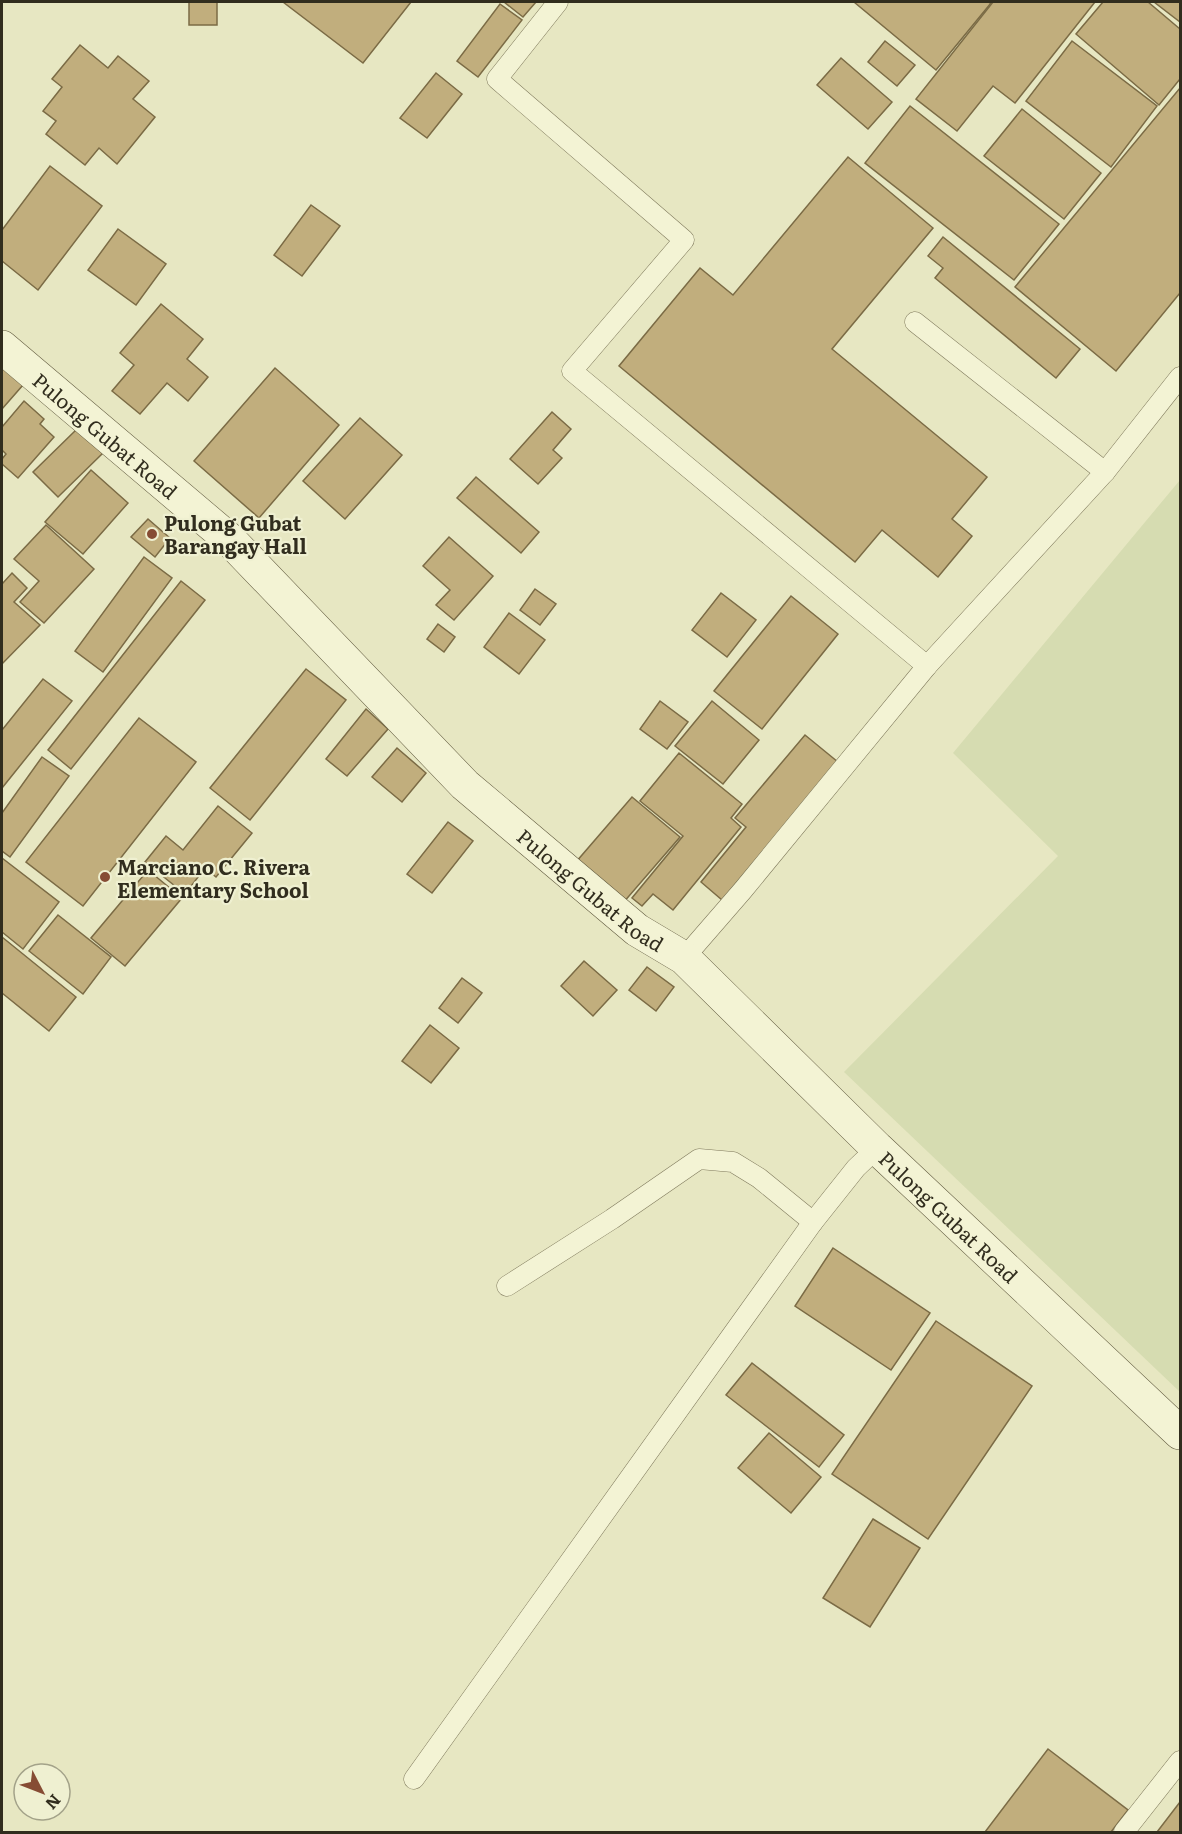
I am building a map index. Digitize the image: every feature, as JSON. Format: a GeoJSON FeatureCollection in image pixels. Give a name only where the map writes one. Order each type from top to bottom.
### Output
{"type":"FeatureCollection","features":[{"type":"Feature","properties":{"kind":"main road","name":"Pulong Gubat Road"},"geometry":{"type":"LineString","coordinates":[[2,346],[230,540],[465,786],[637,930],[684,958],[877,1149],[1180,1433]]}},
{"type":"Feature","properties":{"kind":"lane"},"geometry":{"type":"LineString","coordinates":[[558,2],[497,79],[684,240],[572,371],[927,666]]}},
{"type":"Feature","properties":{"kind":"lane"},"geometry":{"type":"LineString","coordinates":[[915,322],[1105,472]]}},
{"type":"Feature","properties":{"kind":"lane"},"geometry":{"type":"LineString","coordinates":[[684,958],[743,890],[927,666],[1105,472],[1180,377]]}},
{"type":"Feature","properties":{"kind":"lane"},"geometry":{"type":"LineString","coordinates":[[414,1779],[813,1221],[856,1168],[877,1149]]}},
{"type":"Feature","properties":{"kind":"lane"},"geometry":{"type":"LineString","coordinates":[[507,1286],[612,1219],[699,1159],[733,1162],[759,1178],[813,1221]]}},
{"type":"Feature","properties":{"kind":"lane"},"geometry":{"type":"LineString","coordinates":[[1124,1833],[1180,1761]]}},
{"type":"Feature","properties":{"kind":"green space"},"geometry":{"type":"Polygon","coordinates":[[[1180,480],[1180,1392],[844,1072],[1058,856],[953,753],[1180,480]]]}},
{"type":"Feature","properties":{"kind":"building"},"geometry":{"type":"Polygon","coordinates":[[[189,2],[217,2],[217,25],[189,25],[189,2]]]}},
{"type":"Feature","properties":{"kind":"building"},"geometry":{"type":"Polygon","coordinates":[[[283,2],[411,2],[363,63],[283,2]]]}},
{"type":"Feature","properties":{"kind":"building"},"geometry":{"type":"Polygon","coordinates":[[[504,2],[536,2],[523,17],[504,2]]]}},
{"type":"Feature","properties":{"kind":"building"},"geometry":{"type":"Polygon","coordinates":[[[854,2],[988,2],[991,3],[936,70],[854,2]]]}},
{"type":"Feature","properties":{"kind":"building"},"geometry":{"type":"Polygon","coordinates":[[[993,2],[1095,2],[1015,103],[993,86],[957,131],[916,99],[993,2]]]}},
{"type":"Feature","properties":{"kind":"building"},"geometry":{"type":"Polygon","coordinates":[[[1103,2],[1148,2],[1180,29],[1180,79],[1159,105],[1076,34],[1103,2]]]}},
{"type":"Feature","properties":{"kind":"building"},"geometry":{"type":"Polygon","coordinates":[[[1154,2],[1180,2],[1180,22],[1154,2]]]}},
{"type":"Feature","properties":{"kind":"building"},"geometry":{"type":"Polygon","coordinates":[[[500,4],[522,20],[478,77],[457,61],[500,4]]]}},
{"type":"Feature","properties":{"kind":"building"},"geometry":{"type":"Polygon","coordinates":[[[885,41],[915,65],[897,86],[868,62],[885,41]]]}},
{"type":"Feature","properties":{"kind":"building"},"geometry":{"type":"Polygon","coordinates":[[[1072,41],[1157,106],[1111,167],[1026,101],[1072,41]]]}},
{"type":"Feature","properties":{"kind":"building"},"geometry":{"type":"Polygon","coordinates":[[[80,45],[108,68],[118,56],[149,81],[133,99],[155,117],[117,164],[99,148],[85,165],[46,134],[56,121],[43,111],[62,87],[52,79],[80,45]]]}},
{"type":"Feature","properties":{"kind":"building"},"geometry":{"type":"Polygon","coordinates":[[[841,58],[892,102],[868,129],[817,85],[841,58]]]}},
{"type":"Feature","properties":{"kind":"building"},"geometry":{"type":"Polygon","coordinates":[[[436,73],[462,94],[427,138],[400,118],[436,73]]]}},
{"type":"Feature","properties":{"kind":"building"},"geometry":{"type":"Polygon","coordinates":[[[1180,88],[1180,293],[1116,371],[1015,287],[1180,88]]]}},
{"type":"Feature","properties":{"kind":"building"},"geometry":{"type":"Polygon","coordinates":[[[910,106],[1059,224],[1014,280],[865,163],[910,106]]]}},
{"type":"Feature","properties":{"kind":"building"},"geometry":{"type":"Polygon","coordinates":[[[1022,109],[1101,173],[1064,219],[984,156],[1022,109]]]}},
{"type":"Feature","properties":{"kind":"building"},"geometry":{"type":"Polygon","coordinates":[[[848,157],[933,228],[832,349],[987,477],[952,519],[972,536],[938,577],[882,530],[855,562],[619,366],[700,268],[733,295],[848,157]]]}},
{"type":"Feature","properties":{"kind":"building"},"geometry":{"type":"Polygon","coordinates":[[[50,166],[102,206],[38,290],[2,261],[2,230],[50,166]]]}},
{"type":"Feature","properties":{"kind":"building"},"geometry":{"type":"Polygon","coordinates":[[[311,205],[340,226],[302,276],[274,255],[311,205]]]}},
{"type":"Feature","properties":{"kind":"building"},"geometry":{"type":"Polygon","coordinates":[[[118,229],[166,264],[136,305],[88,270],[118,229]]]}},
{"type":"Feature","properties":{"kind":"building"},"geometry":{"type":"Polygon","coordinates":[[[943,237],[1080,349],[1056,378],[935,278],[943,268],[928,256],[943,237]]]}},
{"type":"Feature","properties":{"kind":"building"},"geometry":{"type":"Polygon","coordinates":[[[161,304],[203,339],[187,359],[208,377],[188,401],[167,383],[140,414],[112,391],[134,365],[120,353],[161,304]]]}},
{"type":"Feature","properties":{"kind":"building"},"geometry":{"type":"Polygon","coordinates":[[[2,352],[30,377],[2,409],[2,352]]]}},
{"type":"Feature","properties":{"kind":"building"},"geometry":{"type":"Polygon","coordinates":[[[275,368],[339,425],[259,518],[194,461],[275,368]]]}},
{"type":"Feature","properties":{"kind":"building"},"geometry":{"type":"Polygon","coordinates":[[[24,401],[44,419],[40,424],[54,437],[18,478],[2,464],[2,459],[6,454],[2,450],[2,427],[24,401]]]}},
{"type":"Feature","properties":{"kind":"building"},"geometry":{"type":"Polygon","coordinates":[[[552,412],[571,429],[553,450],[562,458],[538,484],[510,459],[552,412]]]}},
{"type":"Feature","properties":{"kind":"building"},"geometry":{"type":"Polygon","coordinates":[[[360,418],[402,455],[345,519],[303,481],[360,418]]]}},
{"type":"Feature","properties":{"kind":"building"},"geometry":{"type":"Polygon","coordinates":[[[78,428],[103,453],[58,497],[33,472],[78,428]]]}},
{"type":"Feature","properties":{"kind":"building"},"geometry":{"type":"Polygon","coordinates":[[[91,470],[128,503],[83,554],[45,522],[91,470]]]}},
{"type":"Feature","properties":{"kind":"building"},"geometry":{"type":"Polygon","coordinates":[[[476,477],[539,532],[521,553],[457,498],[476,477]]]}},
{"type":"Feature","properties":{"kind":"building"},"geometry":{"type":"Polygon","coordinates":[[[148,519],[170,538],[155,557],[131,537],[148,519]]]}},
{"type":"Feature","properties":{"kind":"building"},"geometry":{"type":"Polygon","coordinates":[[[46,525],[94,569],[44,623],[20,602],[39,581],[14,559],[46,525]]]}},
{"type":"Feature","properties":{"kind":"building"},"geometry":{"type":"Polygon","coordinates":[[[449,537],[493,576],[454,620],[436,605],[450,590],[423,566],[449,537]]]}},
{"type":"Feature","properties":{"kind":"building"},"geometry":{"type":"Polygon","coordinates":[[[144,557],[172,578],[103,672],[75,651],[144,557]]]}},
{"type":"Feature","properties":{"kind":"building"},"geometry":{"type":"Polygon","coordinates":[[[12,573],[27,588],[14,602],[40,625],[2,664],[2,584],[12,573]]]}},
{"type":"Feature","properties":{"kind":"building"},"geometry":{"type":"Polygon","coordinates":[[[181,581],[205,600],[71,769],[48,750],[181,581]]]}},
{"type":"Feature","properties":{"kind":"building"},"geometry":{"type":"Polygon","coordinates":[[[535,589],[556,604],[540,625],[520,610],[535,589]]]}},
{"type":"Feature","properties":{"kind":"building"},"geometry":{"type":"Polygon","coordinates":[[[721,593],[756,620],[727,657],[692,630],[721,593]]]}},
{"type":"Feature","properties":{"kind":"building"},"geometry":{"type":"Polygon","coordinates":[[[791,596],[838,634],[762,729],[714,691],[791,596]]]}},
{"type":"Feature","properties":{"kind":"building"},"geometry":{"type":"Polygon","coordinates":[[[509,613],[545,640],[519,674],[484,647],[509,613]]]}},
{"type":"Feature","properties":{"kind":"building"},"geometry":{"type":"Polygon","coordinates":[[[438,624],[455,637],[444,652],[427,639],[438,624]]]}},
{"type":"Feature","properties":{"kind":"building"},"geometry":{"type":"Polygon","coordinates":[[[306,669],[346,700],[250,820],[210,788],[306,669]]]}},
{"type":"Feature","properties":{"kind":"building"},"geometry":{"type":"Polygon","coordinates":[[[43,679],[72,701],[2,788],[2,730],[43,679]]]}},
{"type":"Feature","properties":{"kind":"building"},"geometry":{"type":"Polygon","coordinates":[[[660,701],[688,722],[667,749],[640,729],[660,701]]]}},
{"type":"Feature","properties":{"kind":"building"},"geometry":{"type":"Polygon","coordinates":[[[712,701],[759,740],[723,784],[675,746],[712,701]]]}},
{"type":"Feature","properties":{"kind":"building"},"geometry":{"type":"Polygon","coordinates":[[[366,709],[388,729],[347,776],[326,759],[366,709]]]}},
{"type":"Feature","properties":{"kind":"building"},"geometry":{"type":"Polygon","coordinates":[[[139,718],[196,762],[83,906],[26,862],[139,718]]]}},
{"type":"Feature","properties":{"kind":"building"},"geometry":{"type":"Polygon","coordinates":[[[805,735],[838,762],[722,900],[701,882],[746,827],[735,818],[805,735]]]}},
{"type":"Feature","properties":{"kind":"building"},"geometry":{"type":"Polygon","coordinates":[[[397,748],[426,773],[402,802],[372,777],[397,748]]]}},
{"type":"Feature","properties":{"kind":"building"},"geometry":{"type":"Polygon","coordinates":[[[679,753],[742,804],[731,818],[741,827],[673,910],[653,894],[642,906],[632,898],[683,836],[640,801],[679,753]]]}},
{"type":"Feature","properties":{"kind":"building"},"geometry":{"type":"Polygon","coordinates":[[[42,757],[69,776],[10,857],[2,851],[2,813],[42,757]]]}},
{"type":"Feature","properties":{"kind":"building"},"geometry":{"type":"Polygon","coordinates":[[[632,797],[680,837],[623,903],[576,862],[632,797]]]}},
{"type":"Feature","properties":{"kind":"building"},"geometry":{"type":"Polygon","coordinates":[[[218,806],[252,833],[216,877],[205,868],[185,894],[145,862],[166,836],[183,850],[218,806]]]}},
{"type":"Feature","properties":{"kind":"building"},"geometry":{"type":"Polygon","coordinates":[[[448,822],[473,841],[432,893],[407,874],[448,822]]]}},
{"type":"Feature","properties":{"kind":"building"},"geometry":{"type":"Polygon","coordinates":[[[2,858],[59,902],[23,949],[2,932],[2,858]]]}},
{"type":"Feature","properties":{"kind":"building"},"geometry":{"type":"Polygon","coordinates":[[[148,870],[182,898],[125,966],[91,938],[148,870]]]}},
{"type":"Feature","properties":{"kind":"building"},"geometry":{"type":"Polygon","coordinates":[[[58,915],[111,957],[83,994],[29,951],[58,915]]]}},
{"type":"Feature","properties":{"kind":"building"},"geometry":{"type":"Polygon","coordinates":[[[2,937],[76,997],[49,1031],[2,993],[2,937]]]}},
{"type":"Feature","properties":{"kind":"building"},"geometry":{"type":"Polygon","coordinates":[[[584,961],[617,990],[593,1016],[561,986],[584,961]]]}},
{"type":"Feature","properties":{"kind":"building"},"geometry":{"type":"Polygon","coordinates":[[[647,967],[674,987],[656,1011],[629,990],[647,967]]]}},
{"type":"Feature","properties":{"kind":"building"},"geometry":{"type":"Polygon","coordinates":[[[462,978],[482,993],[458,1023],[439,1008],[462,978]]]}},
{"type":"Feature","properties":{"kind":"building"},"geometry":{"type":"Polygon","coordinates":[[[430,1025],[459,1048],[431,1083],[402,1061],[430,1025]]]}},
{"type":"Feature","properties":{"kind":"building"},"geometry":{"type":"Polygon","coordinates":[[[833,1248],[930,1313],[891,1370],[795,1306],[833,1248]]]}},
{"type":"Feature","properties":{"kind":"building"},"geometry":{"type":"Polygon","coordinates":[[[936,1321],[1032,1386],[928,1539],[832,1474],[936,1321]]]}},
{"type":"Feature","properties":{"kind":"building"},"geometry":{"type":"Polygon","coordinates":[[[752,1363],[844,1435],[819,1467],[726,1395],[752,1363]]]}},
{"type":"Feature","properties":{"kind":"building"},"geometry":{"type":"Polygon","coordinates":[[[769,1433],[821,1477],[791,1513],[738,1468],[769,1433]]]}},
{"type":"Feature","properties":{"kind":"building"},"geometry":{"type":"Polygon","coordinates":[[[873,1519],[920,1548],[870,1627],[823,1598],[873,1519]]]}},
{"type":"Feature","properties":{"kind":"building"},"geometry":{"type":"Polygon","coordinates":[[[1048,1749],[1128,1810],[1111,1832],[985,1832],[1048,1749]]]}},
{"type":"Feature","properties":{"kind":"building"},"geometry":{"type":"Polygon","coordinates":[[[1180,1802],[1180,1832],[1157,1832],[1180,1802]]]}},
{"type":"Feature","properties":{"kind":"place","name":"Pulong Gubat Barangay Hall"},"geometry":{"type":"Point","coordinates":[152,534]}},
{"type":"Feature","properties":{"kind":"place","name":"Marciano C. Rivera Elementary School"},"geometry":{"type":"Point","coordinates":[105,877]}}]}
